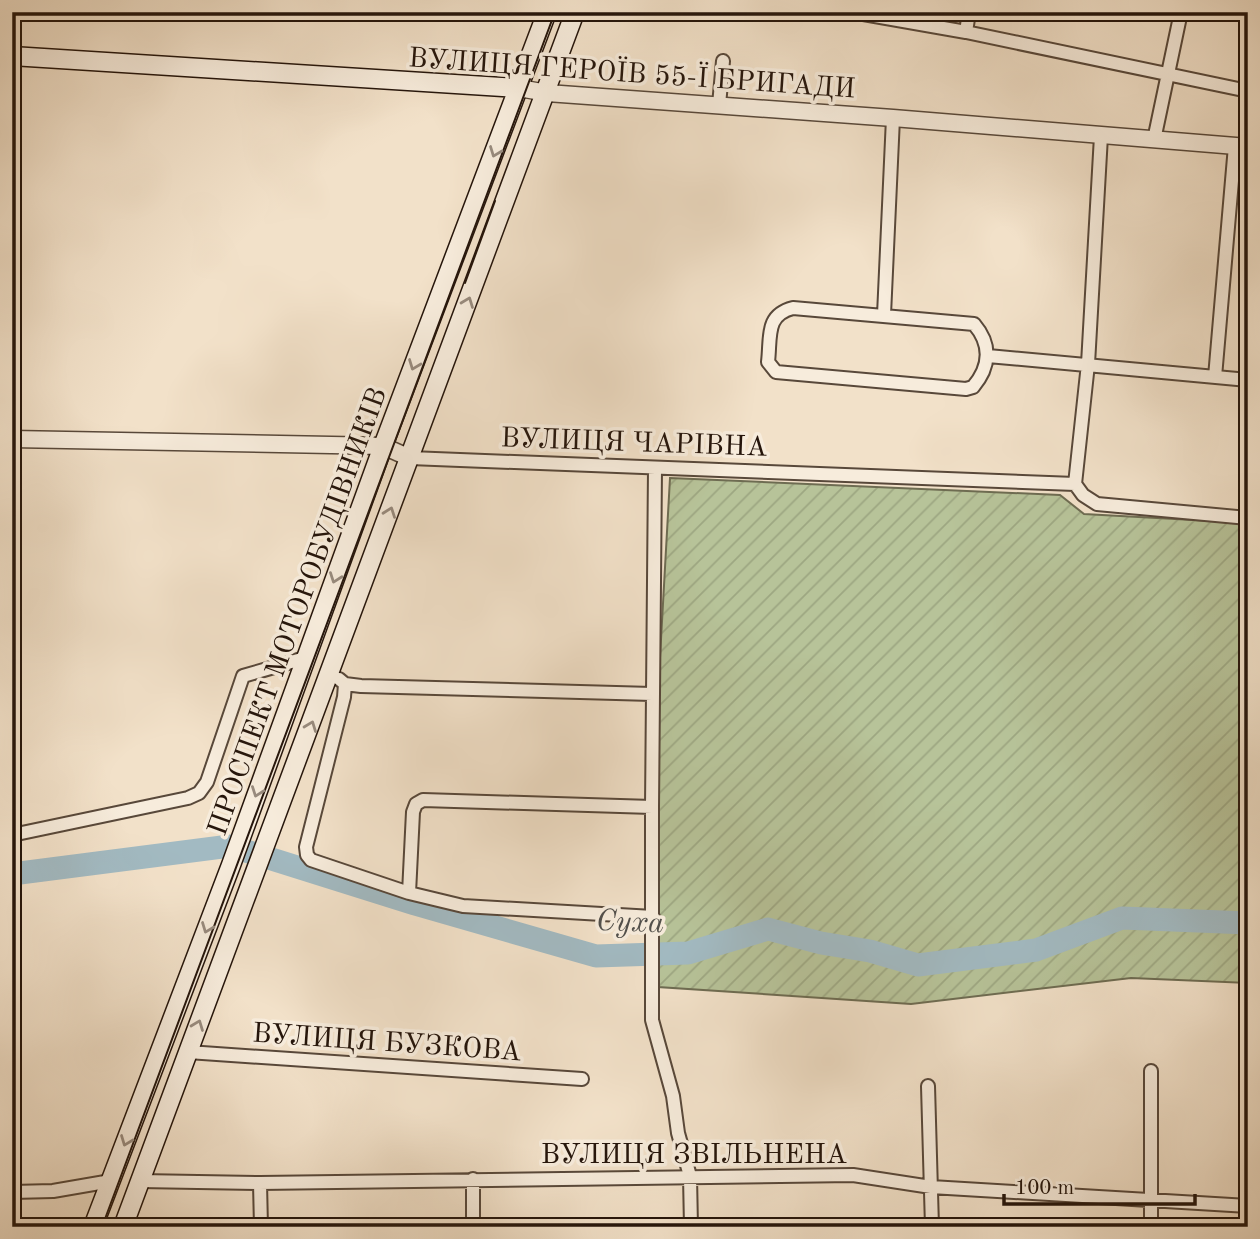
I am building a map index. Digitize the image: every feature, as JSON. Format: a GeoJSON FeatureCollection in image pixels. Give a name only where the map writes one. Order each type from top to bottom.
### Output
{"type":"FeatureCollection","features":[{"type":"Feature","properties":{"kind":"main road","name":"ПРОСПЕКТ МОТОРОБУДІВНИКІВ"},"geometry":{"type":"LineString","coordinates":[[93,1227],[231,864],[383,446],[547,12]]}},
{"type":"Feature","properties":{"kind":"main road","name":"ПРОСПЕКТ МОТОРОБУДІВНИКІВ"},"geometry":{"type":"LineString","coordinates":[[123,1227],[278,813],[338,678],[410,458],[575,12]]}},
{"type":"Feature","properties":{"kind":"main road","name":"ВУЛИЦЯ ГЕРОЇВ 55-Ї БРИГАДИ"},"geometry":{"type":"LineString","coordinates":[[12,56],[519,88]]}},
{"type":"Feature","properties":{"kind":"street"},"geometry":{"type":"LineString","coordinates":[[852,12],[966,32],[1248,90]]}},
{"type":"Feature","properties":{"kind":"street"},"geometry":{"type":"LineString","coordinates":[[966,32],[969,12]]}},
{"type":"Feature","properties":{"kind":"street"},"geometry":{"type":"LineString","coordinates":[[1154,140],[1181,12]]}},
{"type":"Feature","properties":{"kind":"street"},"geometry":{"type":"LineString","coordinates":[[719,105],[723,61]]}},
{"type":"Feature","properties":{"kind":"street","name":"ВУЛИЦЯ ГЕРОЇВ 55-Ї БРИГАДИ"},"geometry":{"type":"LineString","coordinates":[[519,88],[547,93],[1241,146]]}},
{"type":"Feature","properties":{"kind":"street"},"geometry":{"type":"LineString","coordinates":[[884,315],[893,118]]}},
{"type":"Feature","properties":{"kind":"street"},"geometry":{"type":"LineString","coordinates":[[1101,136],[1088,364],[1075,484],[1083,495],[1097,505],[1248,518]]}},
{"type":"Feature","properties":{"kind":"street"},"geometry":{"type":"LineString","coordinates":[[1215,377],[1241,146]]}},
{"type":"Feature","properties":{"kind":"street"},"geometry":{"type":"LineString","coordinates":[[793,308],[974,324],[983,337],[988,356],[978,381],[966,389],[785,374],[771,368],[768,362],[773,320],[777,314],[793,308]]}},
{"type":"Feature","properties":{"kind":"street"},"geometry":{"type":"LineString","coordinates":[[988,356],[1248,380]]}},
{"type":"Feature","properties":{"kind":"street","name":"ВУЛИЦЯ ЧАРІВНА"},"geometry":{"type":"LineString","coordinates":[[12,439],[383,446],[410,458],[1075,484]]}},
{"type":"Feature","properties":{"kind":"street"},"geometry":{"type":"LineString","coordinates":[[655,468],[652,1020],[673,1096],[678,1133],[690,1177],[691,1227]]}},
{"type":"Feature","properties":{"kind":"street"},"geometry":{"type":"LineString","coordinates":[[12,835],[131,812],[200,793],[207,782],[243,676],[305,658]]}},
{"type":"Feature","properties":{"kind":"street"},"geometry":{"type":"LineString","coordinates":[[652,694],[338,678],[344,697],[306,847],[307,855],[317,863],[409,893],[463,906],[653,917]]}},
{"type":"Feature","properties":{"kind":"street"},"geometry":{"type":"LineString","coordinates":[[409,893],[413,812],[416,804],[423,800],[652,807]]}},
{"type":"Feature","properties":{"kind":"street","name":"ВУЛИЦЯ БУЗКОВА"},"geometry":{"type":"LineString","coordinates":[[188,1052],[582,1079]]}},
{"type":"Feature","properties":{"kind":"street"},"geometry":{"type":"LineString","coordinates":[[1151,1071],[1152,1227]]}},
{"type":"Feature","properties":{"kind":"street"},"geometry":{"type":"LineString","coordinates":[[928,1086],[932,1227]]}},
{"type":"Feature","properties":{"kind":"street","name":"ВУЛИЦЯ ЗВІЛЬНЕНА"},"geometry":{"type":"LineString","coordinates":[[140,1181],[260,1183],[853,1175],[931,1187],[1248,1206]]}},
{"type":"Feature","properties":{"kind":"street"},"geometry":{"type":"LineString","coordinates":[[473,1180],[474,1227]]}},
{"type":"Feature","properties":{"kind":"street"},"geometry":{"type":"LineString","coordinates":[[12,1192],[53,1191],[111,1181]]}},
{"type":"Feature","properties":{"kind":"street"},"geometry":{"type":"LineString","coordinates":[[260,1183],[261,1227]]}},
{"type":"Feature","properties":{"kind":"green space"},"geometry":{"type":"Polygon","coordinates":[[[670,478],[1060,495],[1084,514],[1248,523],[1248,983],[1131,978],[911,1004],[658,987],[658,693],[670,478]]]}},
{"type":"Feature","properties":{"kind":"waterway","name":"Суха"},"geometry":{"type":"LineString","coordinates":[[12,874],[230,846],[415,904],[596,956],[688,953],[768,929],[821,943],[870,951],[918,965],[1036,950],[1122,918],[1248,923]]}},
{"type":"Feature","properties":{"kind":"tram line"},"geometry":{"type":"LineString","coordinates":[[102,1227],[555,12]]}},
{"type":"Feature","properties":{"kind":"tram line"},"geometry":{"type":"LineString","coordinates":[[465,283],[495,201]]}}]}
